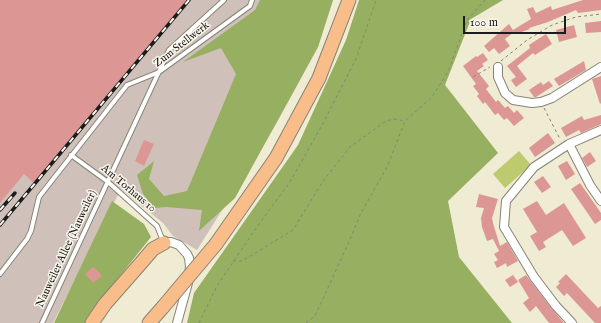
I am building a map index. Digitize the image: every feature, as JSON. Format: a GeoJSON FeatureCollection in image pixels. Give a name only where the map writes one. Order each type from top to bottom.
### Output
{"type":"FeatureCollection","features":[{"type":"Feature","properties":{"kind":"main road"},"geometry":{"type":"LineString","coordinates":[[150,323],[216,244],[280,151],[319,78],[349,0]]}},
{"type":"Feature","properties":{"kind":"main road"},"geometry":{"type":"LineString","coordinates":[[92,323],[100,317],[105,304],[141,263],[153,250],[164,242]]}},
{"type":"Feature","properties":{"kind":"street"},"geometry":{"type":"LineString","coordinates":[[498,66],[498,77],[505,93],[513,100],[532,103],[542,102],[552,98],[601,67]]}},
{"type":"Feature","properties":{"kind":"street"},"geometry":{"type":"LineString","coordinates":[[572,323],[556,306],[534,277],[504,227],[506,201],[534,167],[567,145],[601,130]]}},
{"type":"Feature","properties":{"kind":"street"},"geometry":{"type":"LineString","coordinates":[[567,145],[601,201]]}},
{"type":"Feature","properties":{"kind":"street"},"geometry":{"type":"LineString","coordinates":[[164,242],[171,242],[179,246],[189,258],[190,267],[188,283],[177,322]]}},
{"type":"Feature","properties":{"kind":"lane"},"geometry":{"type":"LineString","coordinates":[[0,274],[27,239],[31,231],[39,197],[127,85],[159,72],[169,50],[224,0]]}},
{"type":"Feature","properties":{"kind":"lane","name":"Zum Stellwerk"},"geometry":{"type":"LineString","coordinates":[[108,182],[159,72],[250,6],[252,0]]}},
{"type":"Feature","properties":{"kind":"lane","name":"Am Torhaus 10"},"geometry":{"type":"LineString","coordinates":[[72,155],[108,182],[157,226],[164,242]]}},
{"type":"Feature","properties":{"kind":"lane","name":"Nauweiler Allee (Nauweiler)"},"geometry":{"type":"LineString","coordinates":[[42,323],[108,182]]}},
{"type":"Feature","properties":{"kind":"path"},"geometry":{"type":"LineString","coordinates":[[199,323],[217,286],[233,261],[290,182],[321,127],[356,59],[376,0]]}},
{"type":"Feature","properties":{"kind":"path"},"geometry":{"type":"LineString","coordinates":[[306,323],[315,316],[361,213],[387,167],[405,121],[432,97],[448,72],[467,20],[485,0]]}},
{"type":"Feature","properties":{"kind":"path"},"geometry":{"type":"LineString","coordinates":[[473,77],[489,67],[498,66],[504,58],[522,43],[552,25],[576,17],[601,14]]}},
{"type":"Feature","properties":{"kind":"path"},"geometry":{"type":"LineString","coordinates":[[542,102],[553,127],[567,145]]}},
{"type":"Feature","properties":{"kind":"path"},"geometry":{"type":"LineString","coordinates":[[233,261],[242,261],[293,230],[323,181],[350,147],[386,121],[394,119],[405,121]]}},
{"type":"Feature","properties":{"kind":"shaded area"},"geometry":{"type":"Polygon","coordinates":[[[0,0],[333,0],[318,47],[275,126],[197,250],[173,236],[163,223],[121,189],[53,323],[0,323],[0,0]]]}},
{"type":"Feature","properties":{"kind":"green space"},"geometry":{"type":"Polygon","coordinates":[[[260,0],[333,0],[318,47],[235,198],[199,231],[202,210],[166,207],[154,208],[143,194],[137,175],[154,161],[149,179],[164,196],[187,191],[236,74],[221,48],[183,62],[255,10],[260,0]]]}},
{"type":"Feature","properties":{"kind":"green space"},"geometry":{"type":"Polygon","coordinates":[[[359,0],[503,0],[471,19],[445,85],[498,153],[448,201],[459,257],[512,323],[187,323],[194,293],[298,145],[346,40],[359,0]]]}},
{"type":"Feature","properties":{"kind":"green space"},"geometry":{"type":"Polygon","coordinates":[[[519,151],[531,165],[505,188],[493,174],[519,151]]]}},
{"type":"Feature","properties":{"kind":"green space"},"geometry":{"type":"Polygon","coordinates":[[[112,201],[144,224],[151,237],[88,316],[86,323],[54,323],[112,201]]]}},
{"type":"Feature","properties":{"kind":"building"},"geometry":{"type":"Polygon","coordinates":[[[0,0],[187,0],[34,183],[24,174],[0,203],[0,0]]]}},
{"type":"Feature","properties":{"kind":"building"},"geometry":{"type":"Polygon","coordinates":[[[583,0],[601,0],[601,10],[578,13],[576,10],[516,34],[514,32],[505,39],[510,46],[499,54],[494,48],[489,52],[484,46],[509,24],[513,30],[531,19],[527,9],[533,7],[536,13],[551,6],[552,10],[583,0]]]}},
{"type":"Feature","properties":{"kind":"building"},"geometry":{"type":"Polygon","coordinates":[[[601,21],[601,32],[586,33],[585,23],[601,21]]]}},
{"type":"Feature","properties":{"kind":"building"},"geometry":{"type":"Polygon","coordinates":[[[574,25],[577,37],[559,42],[556,30],[574,25]]]}},
{"type":"Feature","properties":{"kind":"building"},"geometry":{"type":"Polygon","coordinates":[[[546,34],[552,44],[535,55],[533,53],[517,66],[527,79],[516,87],[511,80],[516,77],[507,66],[530,48],[529,45],[546,34]]]}},
{"type":"Feature","properties":{"kind":"building"},"geometry":{"type":"Polygon","coordinates":[[[483,53],[488,60],[482,64],[484,66],[477,71],[489,86],[486,89],[496,102],[498,100],[505,108],[508,106],[514,113],[517,110],[524,118],[514,126],[507,118],[504,120],[498,113],[495,115],[485,102],[483,104],[477,96],[479,94],[473,86],[476,84],[463,66],[476,56],[477,57],[483,53]]]}},
{"type":"Feature","properties":{"kind":"building"},"geometry":{"type":"Polygon","coordinates":[[[584,61],[586,70],[559,86],[554,79],[584,61]]]}},
{"type":"Feature","properties":{"kind":"building"},"geometry":{"type":"Polygon","coordinates":[[[601,76],[601,103],[600,104],[592,79],[601,76]]]}},
{"type":"Feature","properties":{"kind":"building"},"geometry":{"type":"Polygon","coordinates":[[[549,81],[553,86],[536,97],[534,97],[529,90],[541,82],[543,85],[549,81]]]}},
{"type":"Feature","properties":{"kind":"building"},"geometry":{"type":"Polygon","coordinates":[[[601,115],[601,124],[581,133],[579,130],[566,137],[561,128],[582,116],[584,120],[601,115]]]}},
{"type":"Feature","properties":{"kind":"building"},"geometry":{"type":"Polygon","coordinates":[[[548,133],[555,143],[535,157],[529,148],[548,133]]]}},
{"type":"Feature","properties":{"kind":"building"},"geometry":{"type":"Polygon","coordinates":[[[144,140],[154,144],[144,166],[135,161],[144,140]]]}},
{"type":"Feature","properties":{"kind":"building"},"geometry":{"type":"Polygon","coordinates":[[[590,152],[596,161],[587,167],[582,158],[590,152]]]}},
{"type":"Feature","properties":{"kind":"building"},"geometry":{"type":"Polygon","coordinates":[[[567,161],[575,174],[566,180],[558,166],[567,161]]]}},
{"type":"Feature","properties":{"kind":"building"},"geometry":{"type":"Polygon","coordinates":[[[543,176],[551,187],[542,193],[534,182],[543,176]]]}},
{"type":"Feature","properties":{"kind":"building"},"geometry":{"type":"Polygon","coordinates":[[[580,183],[601,213],[601,220],[595,224],[571,189],[580,183]]]}},
{"type":"Feature","properties":{"kind":"building"},"geometry":{"type":"Polygon","coordinates":[[[479,194],[498,199],[492,218],[500,246],[507,242],[518,261],[507,267],[506,263],[497,268],[494,262],[498,260],[494,254],[499,251],[493,239],[487,241],[482,227],[481,218],[484,208],[476,207],[479,194]]]}},
{"type":"Feature","properties":{"kind":"building"},"geometry":{"type":"Polygon","coordinates":[[[537,201],[546,215],[564,203],[586,238],[573,246],[562,230],[543,242],[546,247],[539,251],[530,236],[537,232],[523,209],[537,201]]]}},
{"type":"Feature","properties":{"kind":"building"},"geometry":{"type":"Polygon","coordinates":[[[93,267],[102,276],[93,283],[85,274],[93,267]]]}},
{"type":"Feature","properties":{"kind":"building"},"geometry":{"type":"Polygon","coordinates":[[[566,274],[598,308],[601,306],[601,323],[595,323],[567,293],[564,296],[556,287],[560,283],[558,282],[566,274]]]}},
{"type":"Feature","properties":{"kind":"building"},"geometry":{"type":"Polygon","coordinates":[[[513,275],[518,282],[510,287],[505,280],[513,275]]]}},
{"type":"Feature","properties":{"kind":"building"},"geometry":{"type":"Polygon","coordinates":[[[526,275],[564,323],[549,323],[536,306],[530,312],[523,303],[529,298],[518,280],[526,275]]]}},
{"type":"Feature","properties":{"kind":"railway"},"geometry":{"type":"LineString","coordinates":[[0,225],[189,0]]}},
{"type":"Feature","properties":{"kind":"railway"},"geometry":{"type":"LineString","coordinates":[[0,210],[15,193]]}}]}
